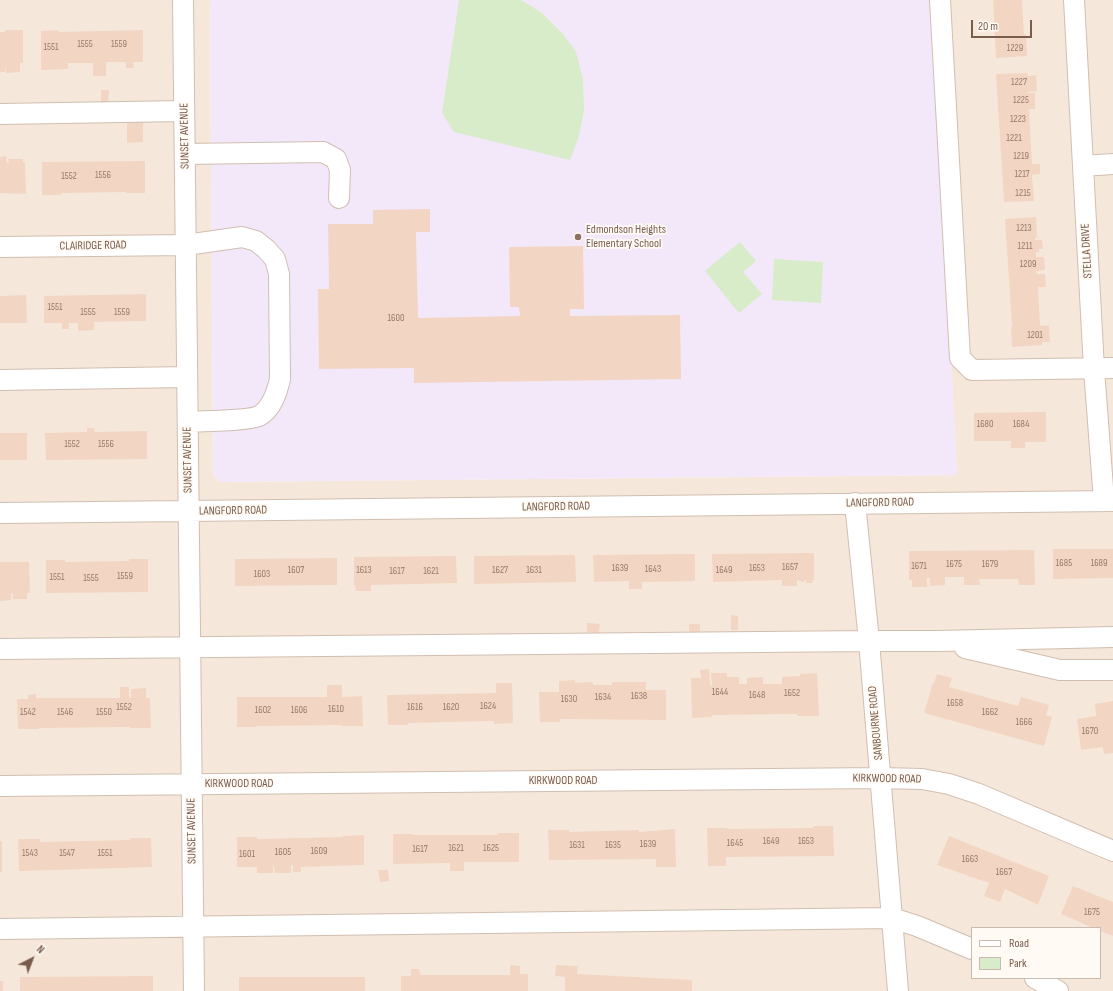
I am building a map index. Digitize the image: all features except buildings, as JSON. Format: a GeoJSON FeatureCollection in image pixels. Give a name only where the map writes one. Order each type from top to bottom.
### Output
{"type":"FeatureCollection","features":[{"type":"Feature","properties":{"kind":"street","name":"SUNSET AVENUE"},"geometry":{"type":"LineString","coordinates":[[183,0],[194,991]]}},
{"type":"Feature","properties":{"kind":"street"},"geometry":{"type":"LineString","coordinates":[[940,0],[960,358],[972,370],[1103,369]]}},
{"type":"Feature","properties":{"kind":"street","name":"STELLA DRIVE"},"geometry":{"type":"LineString","coordinates":[[1074,0],[1083,166],[1103,369],[1108,501]]}},
{"type":"Feature","properties":{"kind":"street"},"geometry":{"type":"LineString","coordinates":[[0,114],[184,111]]}},
{"type":"Feature","properties":{"kind":"street"},"geometry":{"type":"LineString","coordinates":[[185,154],[323,152],[336,159],[340,170],[339,198]]}},
{"type":"Feature","properties":{"kind":"street"},"geometry":{"type":"LineString","coordinates":[[1083,166],[1113,164]]}},
{"type":"Feature","properties":{"kind":"street","name":"CLAIRIDGE ROAD"},"geometry":{"type":"LineString","coordinates":[[0,247],[186,244],[242,237],[256,241],[275,259],[279,274],[280,379],[277,394],[269,406],[259,416],[188,422]]}},
{"type":"Feature","properties":{"kind":"street"},"geometry":{"type":"LineString","coordinates":[[0,380],[187,378]]}},
{"type":"Feature","properties":{"kind":"street","name":"LANGFORD ROAD"},"geometry":{"type":"LineString","coordinates":[[0,513],[1108,501]]}},
{"type":"Feature","properties":{"kind":"street","name":"SANBOURNE ROAD"},"geometry":{"type":"LineString","coordinates":[[855,503],[869,640],[898,991]]}},
{"type":"Feature","properties":{"kind":"street"},"geometry":{"type":"LineString","coordinates":[[0,649],[869,640],[938,641],[1113,637]]}},
{"type":"Feature","properties":{"kind":"street"},"geometry":{"type":"LineString","coordinates":[[938,641],[1060,670],[1113,670]]}},
{"type":"Feature","properties":{"kind":"street","name":"KIRKWOOD ROAD"},"geometry":{"type":"LineString","coordinates":[[0,786],[881,778],[922,779],[949,784],[979,794],[1113,851]]}},
{"type":"Feature","properties":{"kind":"street"},"geometry":{"type":"LineString","coordinates":[[0,929],[892,918],[917,926],[971,949]]}},
{"type":"Feature","properties":{"kind":"street"},"geometry":{"type":"LineString","coordinates":[[1037,979],[1058,991]]}},
{"type":"Feature","properties":{"kind":"shaded area"},"geometry":{"type":"Polygon","coordinates":[[[0,0],[210,0],[213,475],[220,482],[957,475],[933,0],[1113,0],[1113,991],[0,991],[0,0]]]}},
{"type":"Feature","properties":{"kind":"shaded area","name":"Edmondson Heights Elementary School"},"geometry":{"type":"Polygon","coordinates":[[[210,0],[933,0],[957,475],[220,482],[213,475],[210,0]]]}},
{"type":"Feature","properties":{"kind":"green space"},"geometry":{"type":"Polygon","coordinates":[[[459,0],[521,0],[542,13],[563,34],[576,52],[583,79],[584,110],[579,136],[570,160],[454,132],[442,113],[459,0]]]}},
{"type":"Feature","properties":{"kind":"green space"},"geometry":{"type":"Polygon","coordinates":[[[740,242],[756,261],[743,272],[762,294],[739,313],[705,271],[740,242]]]}},
{"type":"Feature","properties":{"kind":"green space"},"geometry":{"type":"Polygon","coordinates":[[[774,259],[823,262],[821,303],[772,300],[774,259]]]}},
{"type":"Feature","properties":{"kind":"place","name":"Edmondson Heights Elementary School"},"geometry":{"type":"Point","coordinates":[578,237]}}]}
